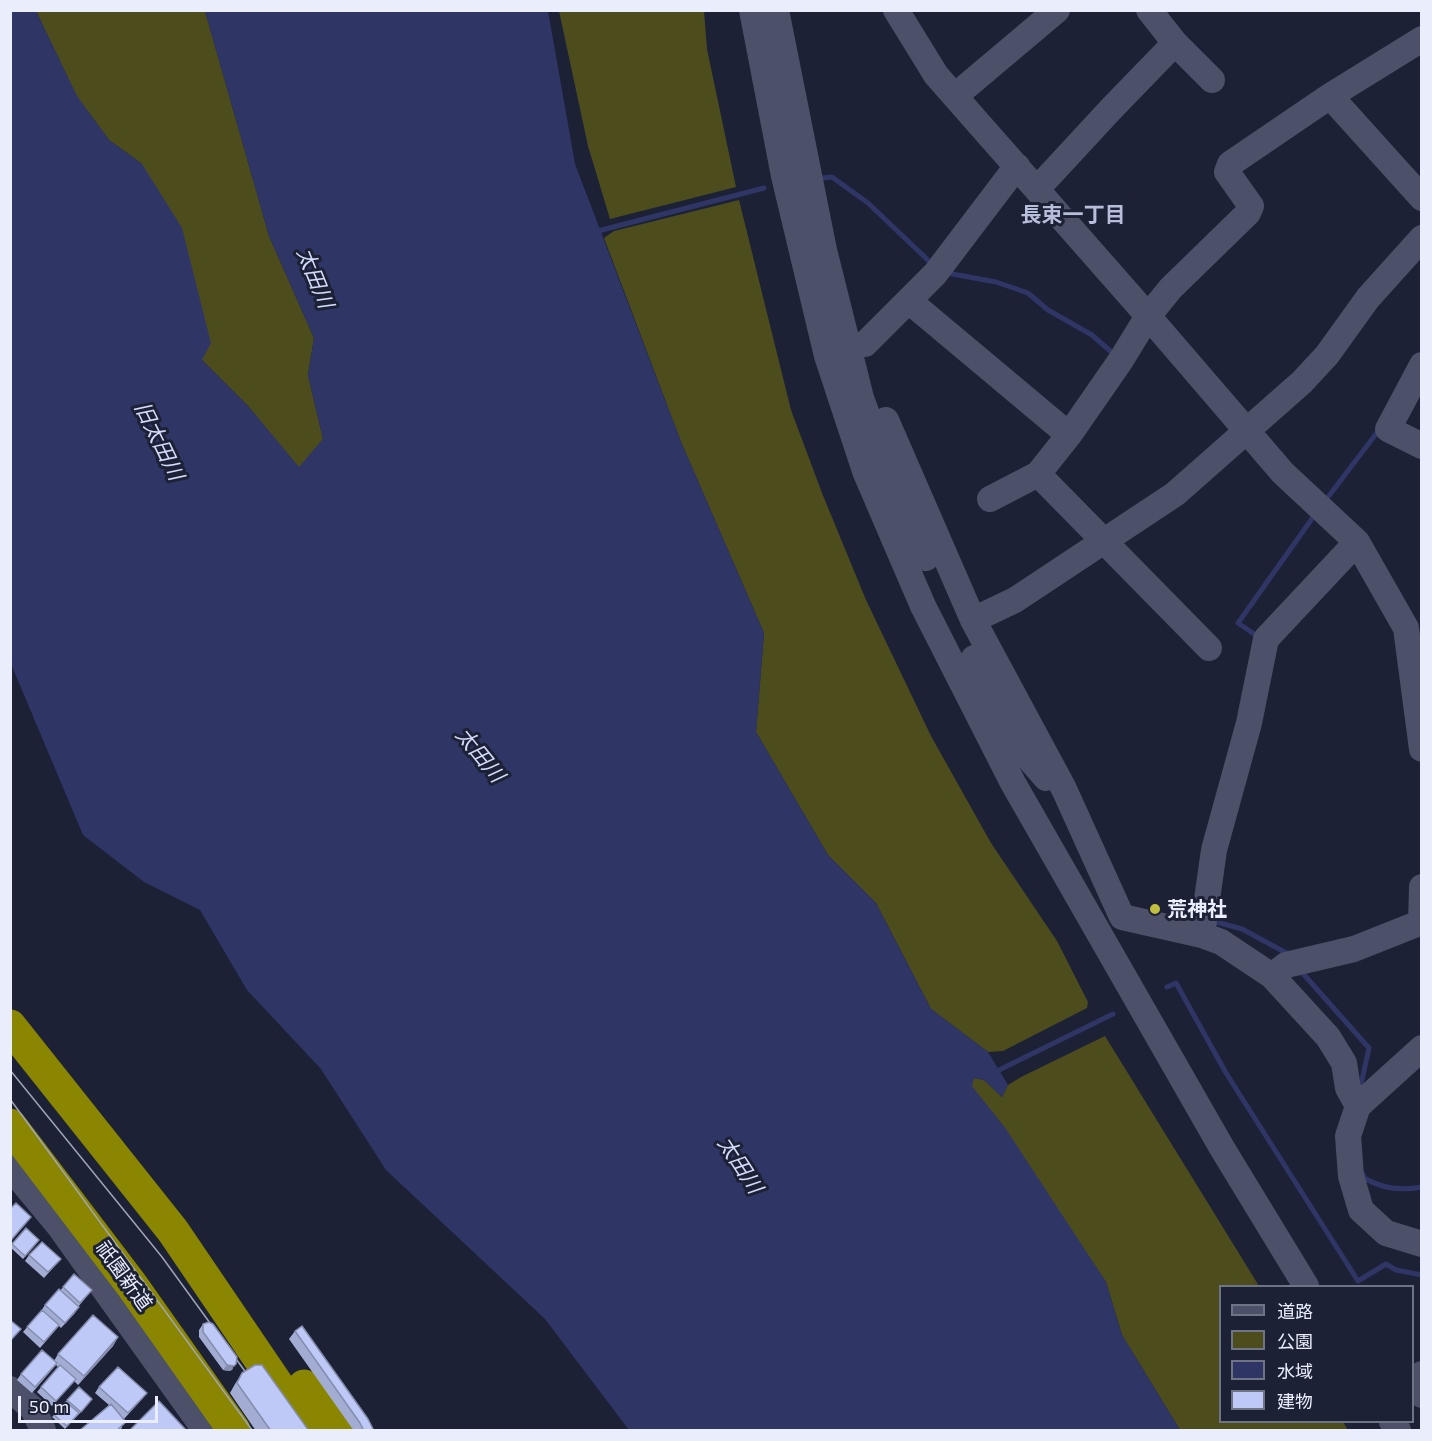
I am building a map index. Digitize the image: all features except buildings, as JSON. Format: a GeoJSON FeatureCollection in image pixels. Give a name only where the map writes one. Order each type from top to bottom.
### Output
{"type":"FeatureCollection","features":[{"type":"Feature","properties":{"kind":"highway"},"geometry":{"type":"LineString","coordinates":[[10,1026],[173,1231],[308,1431]]}},
{"type":"Feature","properties":{"kind":"highway","name":"祇園新道"},"geometry":{"type":"LineString","coordinates":[[10,1125],[131,1284],[153,1336],[234,1431]]}},
{"type":"Feature","properties":{"kind":"highway"},"geometry":{"type":"LineString","coordinates":[[173,1231],[213,1256],[336,1431]]}},
{"type":"Feature","properties":{"kind":"street"},"geometry":{"type":"LineString","coordinates":[[896,10],[936,75],[1283,473],[1357,542],[1414,624],[1422,749]]}},
{"type":"Feature","properties":{"kind":"street"},"geometry":{"type":"LineString","coordinates":[[955,96],[1057,10]]}},
{"type":"Feature","properties":{"kind":"street"},"geometry":{"type":"LineString","coordinates":[[1149,10],[1175,44],[1212,80]]}},
{"type":"Feature","properties":{"kind":"street"},"geometry":{"type":"LineString","coordinates":[[771,12],[824,250],[861,398],[891,480],[958,626],[1018,747],[1052,784],[1064,789]]}},
{"type":"Feature","properties":{"kind":"street"},"geometry":{"type":"LineString","coordinates":[[771,12],[784,176],[827,356],[865,471],[923,606],[1013,783],[1222,1148],[1305,1285]]}},
{"type":"Feature","properties":{"kind":"street"},"geometry":{"type":"LineString","coordinates":[[990,499],[1038,474],[1069,435],[1121,360],[1148,316],[1171,288],[1248,213],[1251,206],[1227,172],[1230,164],[1330,96],[1422,39]]}},
{"type":"Feature","properties":{"kind":"street"},"geometry":{"type":"LineString","coordinates":[[1037,189],[1175,44]]}},
{"type":"Feature","properties":{"kind":"street"},"geometry":{"type":"LineString","coordinates":[[1330,96],[1422,198]]}},
{"type":"Feature","properties":{"kind":"street"},"geometry":{"type":"LineString","coordinates":[[865,344],[936,274],[1017,166]]}},
{"type":"Feature","properties":{"kind":"street"},"geometry":{"type":"LineString","coordinates":[[973,620],[1015,600],[1175,494],[1302,382],[1327,355],[1368,298],[1422,238]]}},
{"type":"Feature","properties":{"kind":"street"},"geometry":{"type":"LineString","coordinates":[[909,301],[1069,435]]}},
{"type":"Feature","properties":{"kind":"street"},"geometry":{"type":"LineString","coordinates":[[1422,365],[1388,429],[1422,446]]}},
{"type":"Feature","properties":{"kind":"street"},"geometry":{"type":"LineString","coordinates":[[886,420],[973,620],[1064,789],[1122,917]]}},
{"type":"Feature","properties":{"kind":"street"},"geometry":{"type":"LineString","coordinates":[[1038,474],[1209,648]]}},
{"type":"Feature","properties":{"kind":"street"},"geometry":{"type":"LineString","coordinates":[[1202,935],[1214,850],[1249,723],[1266,639],[1357,542]]}},
{"type":"Feature","properties":{"kind":"street"},"geometry":{"type":"LineString","coordinates":[[1048,844],[1066,855],[1122,917],[1202,935],[1221,942],[1272,976],[1328,1037],[1344,1063],[1348,1088],[1358,1106]]}},
{"type":"Feature","properties":{"kind":"street"},"geometry":{"type":"LineString","coordinates":[[1272,976],[1286,965],[1354,949],[1421,922],[1422,887]]}},
{"type":"Feature","properties":{"kind":"street"},"geometry":{"type":"LineString","coordinates":[[1422,1048],[1358,1106],[1348,1136],[1351,1176],[1361,1210],[1386,1233],[1422,1244]]}},
{"type":"Feature","properties":{"kind":"street"},"geometry":{"type":"LineString","coordinates":[[10,1167],[153,1336],[205,1431]]}},
{"type":"Feature","properties":{"kind":"street"},"geometry":{"type":"LineString","coordinates":[[1422,1374],[1414,1383],[1422,1395]]}},
{"type":"Feature","properties":{"kind":"street"},"geometry":{"type":"LineString","coordinates":[[10,1389],[33,1409],[43,1431]]}},
{"type":"Feature","properties":{"kind":"green space"},"geometry":{"type":"Polygon","coordinates":[[[36,11],[205,11],[269,236],[314,338],[308,375],[323,439],[299,468],[248,406],[202,360],[142,164],[109,140],[77,97],[36,11]]]}},
{"type":"Feature","properties":{"kind":"green space"},"geometry":{"type":"Polygon","coordinates":[[[559,11],[704,11],[707,49],[736,187],[610,219],[588,146],[559,11]]]}},
{"type":"Feature","properties":{"kind":"green space"},"geometry":{"type":"Polygon","coordinates":[[[739,200],[791,410],[866,600],[931,736],[991,843],[1057,941],[1088,1002],[1087,1008],[1003,1051],[988,1052],[931,1009],[876,903],[828,855],[756,732],[764,633],[681,442],[604,238],[614,231],[739,200]]]}},
{"type":"Feature","properties":{"kind":"green space"},"geometry":{"type":"Polygon","coordinates":[[[1105,1036],[1258,1285],[1219,1285],[1219,1423],[1344,1423],[1348,1430],[1180,1430],[1122,1335],[1106,1282],[971,1086],[974,1078],[984,1080],[1002,1097],[1008,1085],[1105,1036]]]}},
{"type":"Feature","properties":{"kind":"water"},"geometry":{"type":"Polygon","coordinates":[[[10,11],[36,11],[77,96],[109,140],[142,164],[182,228],[211,343],[202,360],[248,406],[299,467],[323,439],[308,375],[314,338],[269,236],[205,11],[548,11],[575,164],[681,442],[764,633],[756,732],[828,855],[876,903],[931,1009],[988,1052],[1008,1085],[1002,1097],[984,1080],[974,1078],[972,1086],[1006,1129],[1106,1282],[1122,1335],[1180,1430],[629,1430],[545,1319],[386,1170],[321,1069],[247,990],[200,910],[144,882],[83,835],[11,664],[10,11]]]}},
{"type":"Feature","properties":{"kind":"waterway"},"geometry":{"type":"LineString","coordinates":[[822,178],[832,177],[868,203],[932,264]]}},
{"type":"Feature","properties":{"kind":"waterway"},"geometry":{"type":"LineString","coordinates":[[594,232],[764,188]]}},
{"type":"Feature","properties":{"kind":"waterway"},"geometry":{"type":"LineString","coordinates":[[947,273],[996,282],[1028,293],[1048,310],[1092,335],[1116,356]]}},
{"type":"Feature","properties":{"kind":"waterway"},"geometry":{"type":"LineString","coordinates":[[1325,501],[1379,430]]}},
{"type":"Feature","properties":{"kind":"waterway"},"geometry":{"type":"LineString","coordinates":[[1260,638],[1238,623],[1316,513]]}},
{"type":"Feature","properties":{"kind":"waterway"},"geometry":{"type":"LineString","coordinates":[[1213,919],[1213,921],[1242,929],[1290,955]]}},
{"type":"Feature","properties":{"kind":"waterway"},"geometry":{"type":"LineString","coordinates":[[1299,969],[1369,1048],[1360,1089]]}},
{"type":"Feature","properties":{"kind":"waterway"},"geometry":{"type":"LineString","coordinates":[[1167,987],[1176,983],[1226,1073],[1358,1281],[1386,1264],[1396,1270],[1422,1275]]}},
{"type":"Feature","properties":{"kind":"waterway"},"geometry":{"type":"LineString","coordinates":[[999,1070],[1113,1014]]}},
{"type":"Feature","properties":{"kind":"waterway"},"geometry":{"type":"LineString","coordinates":[[1363,1174],[1364,1178],[1385,1186],[1399,1189],[1422,1187]]}},
{"type":"Feature","properties":{"kind":"tram line"},"geometry":{"type":"LineString","coordinates":[[10,1070],[162,1257],[255,1385]]}},
{"type":"Feature","properties":{"kind":"tram line"},"geometry":{"type":"LineString","coordinates":[[10,1099],[252,1430]]}},
{"type":"Feature","properties":{"kind":"place","name":"荒神社"},"geometry":{"type":"Point","coordinates":[1155,909]}},
{"type":"Feature","properties":{"kind":"district","name":"長束一丁目"},"geometry":{"type":"Point","coordinates":[1073,215]}},
{"type":"Feature","properties":{"kind":"water label","name":"太田川"},"geometry":{"type":"Point","coordinates":[315,278]}},
{"type":"Feature","properties":{"kind":"water label","name":"旧太田川"},"geometry":{"type":"Point","coordinates":[159,441]}},
{"type":"Feature","properties":{"kind":"water label","name":"太田川"},"geometry":{"type":"Point","coordinates":[480,755]}},
{"type":"Feature","properties":{"kind":"water label","name":"太田川"},"geometry":{"type":"Point","coordinates":[740,1165]}}]}
